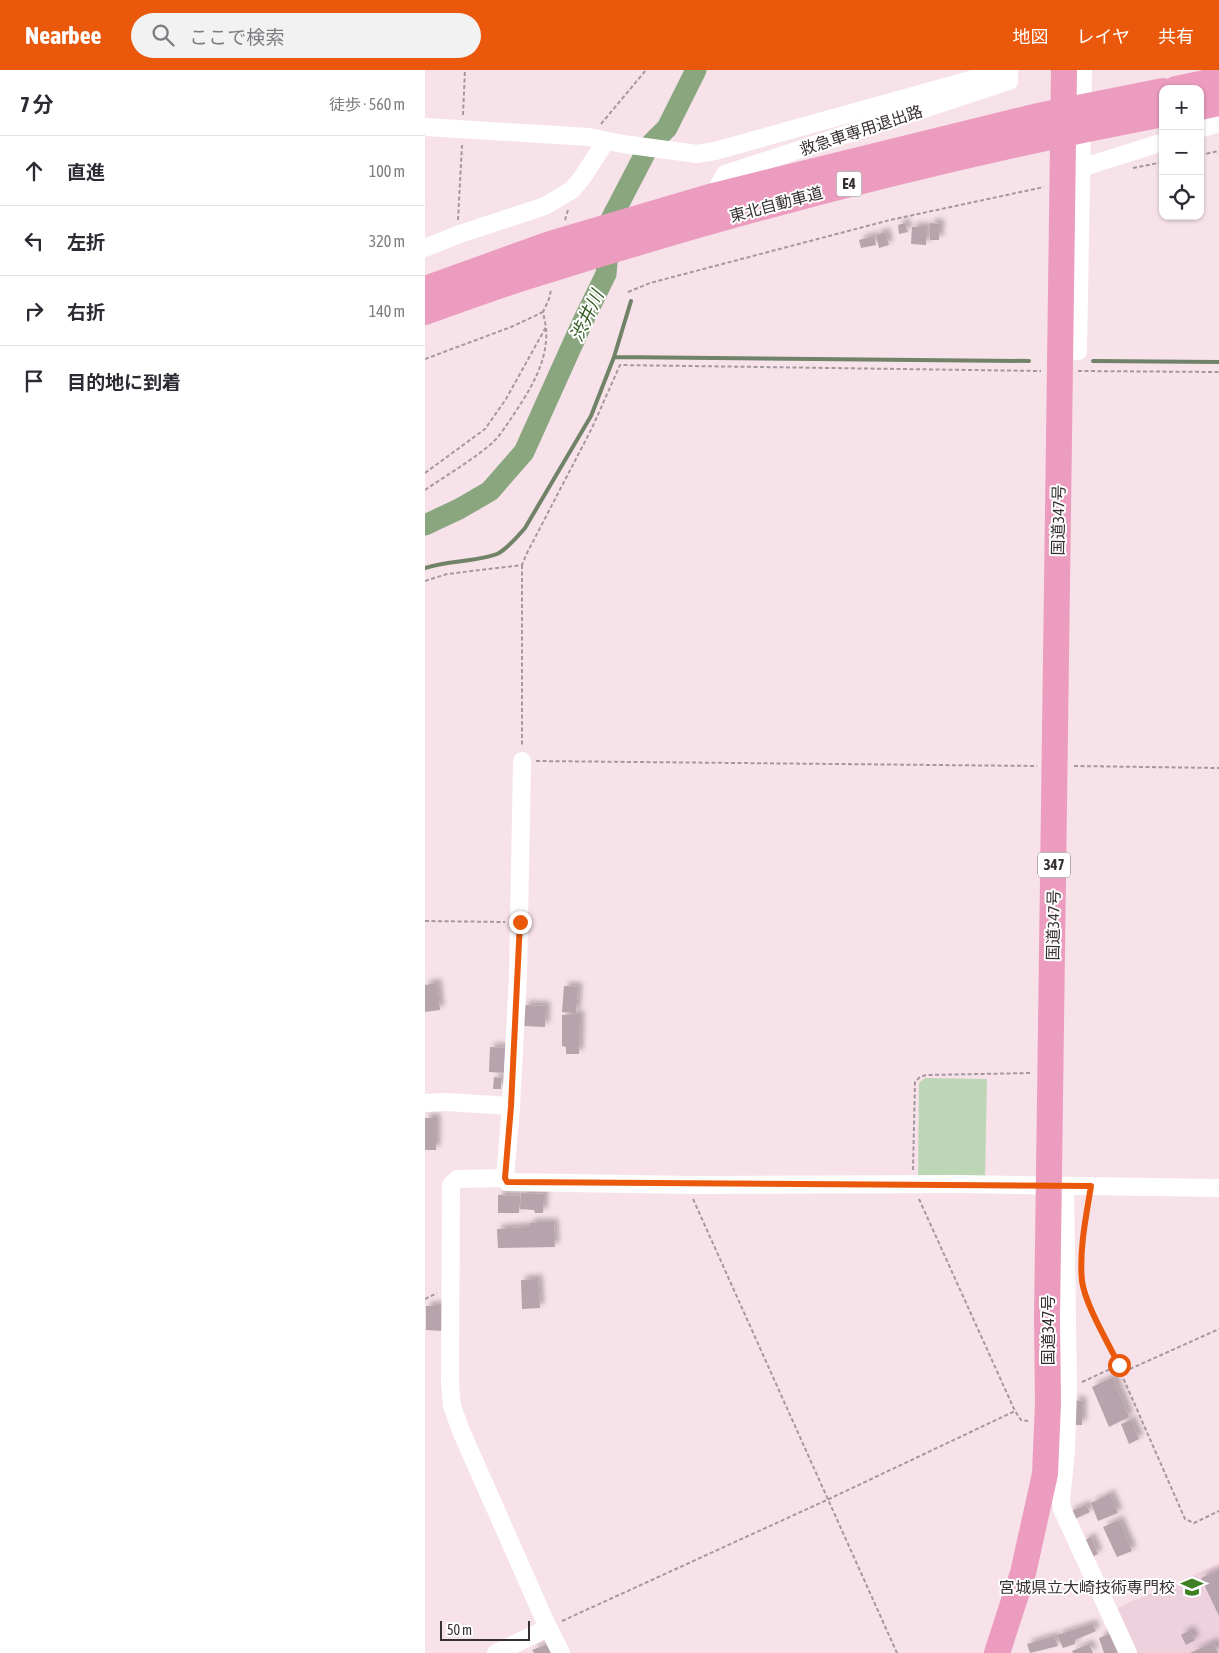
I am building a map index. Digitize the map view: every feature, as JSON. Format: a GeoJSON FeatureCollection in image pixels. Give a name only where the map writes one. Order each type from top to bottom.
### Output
{"type":"FeatureCollection","features":[{"type":"Feature","properties":{"kind":"highway","name":"国道347号"},"geometry":{"type":"LineString","coordinates":[[997,1653],[1023,1573],[1045,1474],[1048,1403],[1047,1319],[1057,1186],[1051,1072],[1064,70]]}},
{"type":"Feature","properties":{"kind":"highway"},"geometry":{"type":"LineString","coordinates":[[1195,85],[1219,80]]}},
{"type":"Feature","properties":{"kind":"highway","name":"東北自動車道"},"geometry":{"type":"LineString","coordinates":[[425,289],[557,235],[713,196],[1104,114],[1159,93]]}},
{"type":"Feature","properties":{"kind":"highway"},"geometry":{"type":"LineString","coordinates":[[1204,106],[1219,103]]}},
{"type":"Feature","properties":{"kind":"highway","name":"東北自動車道"},"geometry":{"type":"LineString","coordinates":[[1104,114],[1159,114]]}},
{"type":"Feature","properties":{"kind":"highway","name":"東北自動車道"},"geometry":{"type":"LineString","coordinates":[[425,312],[547,280],[661,236],[868,179],[1038,128]]}},
{"type":"Feature","properties":{"kind":"street"},"geometry":{"type":"LineString","coordinates":[[425,127],[606,140],[697,154],[715,151],[1007,70]]}},
{"type":"Feature","properties":{"kind":"street","name":"救急車専用退出路"},"geometry":{"type":"LineString","coordinates":[[713,196],[725,174],[1009,81],[1007,70]]}},
{"type":"Feature","properties":{"kind":"street"},"geometry":{"type":"LineString","coordinates":[[1061,362],[1078,350],[1083,70]]}},
{"type":"Feature","properties":{"kind":"street"},"geometry":{"type":"LineString","coordinates":[[1204,128],[1219,123]]}},
{"type":"Feature","properties":{"kind":"street"},"geometry":{"type":"LineString","coordinates":[[425,248],[457,235],[545,206],[571,190],[582,178],[606,140]]}},
{"type":"Feature","properties":{"kind":"street"},"geometry":{"type":"LineString","coordinates":[[1081,168],[1159,143]]}},
{"type":"Feature","properties":{"kind":"street"},"geometry":{"type":"LineString","coordinates":[[522,761],[520,922],[511,1106],[505,1178],[507,1182],[1219,1188]]}},
{"type":"Feature","properties":{"kind":"street"},"geometry":{"type":"LineString","coordinates":[[425,1103],[447,1102],[511,1106]]}},
{"type":"Feature","properties":{"kind":"street"},"geometry":{"type":"LineString","coordinates":[[505,1178],[457,1179],[451,1185],[450,1383],[452,1406],[461,1431],[548,1628],[561,1653]]}},
{"type":"Feature","properties":{"kind":"street"},"geometry":{"type":"LineString","coordinates":[[1057,1186],[1068,1388],[1062,1508],[1128,1653]]}},
{"type":"Feature","properties":{"kind":"street"},"geometry":{"type":"LineString","coordinates":[[496,1653],[548,1628]]}},
{"type":"Feature","properties":{"kind":"path"},"geometry":{"type":"LineString","coordinates":[[457,235],[465,70]]}},
{"type":"Feature","properties":{"kind":"path"},"geometry":{"type":"LineString","coordinates":[[606,140],[646,70]]}},
{"type":"Feature","properties":{"kind":"path"},"geometry":{"type":"LineString","coordinates":[[1204,154],[1219,151]]}},
{"type":"Feature","properties":{"kind":"path"},"geometry":{"type":"LineString","coordinates":[[628,292],[650,283],[890,220],[1051,185]]}},
{"type":"Feature","properties":{"kind":"path"},"geometry":{"type":"LineString","coordinates":[[557,235],[571,190]]}},
{"type":"Feature","properties":{"kind":"path"},"geometry":{"type":"LineString","coordinates":[[425,490],[492,444],[527,393],[539,370],[547,340],[543,312],[549,299],[547,280]]}},
{"type":"Feature","properties":{"kind":"path"},"geometry":{"type":"LineString","coordinates":[[425,359],[511,327],[543,312]]}},
{"type":"Feature","properties":{"kind":"path"},"geometry":{"type":"LineString","coordinates":[[425,473],[485,430],[506,399],[546,326]]}},
{"type":"Feature","properties":{"kind":"path"},"geometry":{"type":"LineString","coordinates":[[1219,372],[1061,362],[620,365],[592,428],[522,565],[522,761],[1219,768]]}},
{"type":"Feature","properties":{"kind":"path"},"geometry":{"type":"LineString","coordinates":[[425,581],[447,574],[522,565]]}},
{"type":"Feature","properties":{"kind":"path"},"geometry":{"type":"LineString","coordinates":[[425,921],[520,922]]}},
{"type":"Feature","properties":{"kind":"path"},"geometry":{"type":"LineString","coordinates":[[548,1628],[1015,1411],[913,1184],[915,1082],[920,1076],[926,1075],[1051,1072]]}},
{"type":"Feature","properties":{"kind":"path"},"geometry":{"type":"LineString","coordinates":[[691,1185],[691,1194],[897,1653]]}},
{"type":"Feature","properties":{"kind":"path"},"geometry":{"type":"LineString","coordinates":[[1081,1252],[1091,1186]]}},
{"type":"Feature","properties":{"kind":"path"},"geometry":{"type":"LineString","coordinates":[[1082,1275],[1087,1299],[1119,1365],[1185,1519],[1194,1523],[1219,1512]]}},
{"type":"Feature","properties":{"kind":"path"},"geometry":{"type":"LineString","coordinates":[[1121,1373],[1219,1329]]}},
{"type":"Feature","properties":{"kind":"path"},"geometry":{"type":"LineString","coordinates":[[1068,1388],[1119,1365]]}},
{"type":"Feature","properties":{"kind":"shaded area","name":"宮城県立大崎技術専門校"},"geometry":{"type":"Polygon","coordinates":[[[1219,1564],[1219,1653],[1133,1653],[1112,1610],[1219,1564]]]}},
{"type":"Feature","properties":{"kind":"green space"},"geometry":{"type":"Polygon","coordinates":[[[925,1078],[987,1079],[985,1180],[918,1180],[919,1083],[925,1078]]]}},
{"type":"Feature","properties":{"kind":"building"},"geometry":{"type":"Polygon","coordinates":[[[905,223],[908,232],[899,234],[898,225],[905,223]]]}},
{"type":"Feature","properties":{"kind":"building"},"geometry":{"type":"Polygon","coordinates":[[[930,223],[940,224],[939,240],[930,240],[930,223]]]}},
{"type":"Feature","properties":{"kind":"building"},"geometry":{"type":"Polygon","coordinates":[[[912,227],[927,227],[926,245],[911,244],[912,227]]]}},
{"type":"Feature","properties":{"kind":"building"},"geometry":{"type":"Polygon","coordinates":[[[885,232],[889,245],[879,248],[876,235],[885,232]]]}},
{"type":"Feature","properties":{"kind":"building"},"geometry":{"type":"Polygon","coordinates":[[[874,236],[876,245],[861,248],[859,240],[874,236]]]}},
{"type":"Feature","properties":{"kind":"building"},"geometry":{"type":"Polygon","coordinates":[[[437,983],[440,1010],[425,1012],[425,985],[437,983]]]}},
{"type":"Feature","properties":{"kind":"building"},"geometry":{"type":"Polygon","coordinates":[[[564,986],[578,987],[576,1013],[562,1012],[564,986]]]}},
{"type":"Feature","properties":{"kind":"building"},"geometry":{"type":"Polygon","coordinates":[[[524,1005],[546,1006],[545,1027],[523,1026],[524,1005]]]}},
{"type":"Feature","properties":{"kind":"building"},"geometry":{"type":"Polygon","coordinates":[[[562,1015],[580,1015],[579,1054],[566,1054],[566,1047],[562,1046],[562,1015]]]}},
{"type":"Feature","properties":{"kind":"building"},"geometry":{"type":"Polygon","coordinates":[[[490,1047],[506,1048],[505,1073],[489,1072],[490,1047]]]}},
{"type":"Feature","properties":{"kind":"building"},"geometry":{"type":"Polygon","coordinates":[[[494,1077],[501,1078],[501,1089],[493,1089],[494,1077]]]}},
{"type":"Feature","properties":{"kind":"building"},"geometry":{"type":"Polygon","coordinates":[[[425,1118],[436,1118],[436,1150],[425,1150],[425,1118]]]}},
{"type":"Feature","properties":{"kind":"building"},"geometry":{"type":"Polygon","coordinates":[[[521,1193],[544,1194],[543,1213],[520,1209],[521,1193]]]}},
{"type":"Feature","properties":{"kind":"building"},"geometry":{"type":"Polygon","coordinates":[[[498,1195],[519,1196],[519,1213],[498,1213],[498,1195]]]}},
{"type":"Feature","properties":{"kind":"building"},"geometry":{"type":"Polygon","coordinates":[[[530,1223],[554,1223],[555,1247],[498,1248],[497,1229],[529,1227],[530,1223]]]}},
{"type":"Feature","properties":{"kind":"building"},"geometry":{"type":"Polygon","coordinates":[[[538,1279],[540,1308],[522,1309],[521,1280],[538,1279]]]}},
{"type":"Feature","properties":{"kind":"building"},"geometry":{"type":"Polygon","coordinates":[[[426,1306],[443,1306],[443,1331],[426,1330],[426,1306]]]}},
{"type":"Feature","properties":{"kind":"building"},"geometry":{"type":"Polygon","coordinates":[[[1113,1377],[1129,1417],[1109,1427],[1092,1387],[1113,1377]]]}},
{"type":"Feature","properties":{"kind":"building"},"geometry":{"type":"Polygon","coordinates":[[[1074,1400],[1082,1401],[1082,1425],[1073,1425],[1074,1400]]]}},
{"type":"Feature","properties":{"kind":"building"},"geometry":{"type":"Polygon","coordinates":[[[1131,1420],[1139,1439],[1129,1444],[1121,1424],[1131,1420]]]}},
{"type":"Feature","properties":{"kind":"building"},"geometry":{"type":"Polygon","coordinates":[[[1110,1494],[1118,1513],[1098,1521],[1091,1503],[1110,1494]]]}},
{"type":"Feature","properties":{"kind":"building"},"geometry":{"type":"Polygon","coordinates":[[[1086,1505],[1090,1512],[1073,1520],[1069,1512],[1086,1505]]]}},
{"type":"Feature","properties":{"kind":"building"},"geometry":{"type":"Polygon","coordinates":[[[1119,1520],[1132,1551],[1117,1557],[1103,1527],[1119,1520]]]}},
{"type":"Feature","properties":{"kind":"building"},"geometry":{"type":"Polygon","coordinates":[[[1091,1537],[1098,1554],[1090,1558],[1083,1541],[1091,1537]]]}},
{"type":"Feature","properties":{"kind":"building"},"geometry":{"type":"Polygon","coordinates":[[[1219,1570],[1219,1616],[1201,1578],[1219,1570]]]}},
{"type":"Feature","properties":{"kind":"building"},"geometry":{"type":"Polygon","coordinates":[[[1092,1624],[1096,1631],[1075,1640],[1075,1644],[1063,1648],[1057,1635],[1092,1624]]]}},
{"type":"Feature","properties":{"kind":"building"},"geometry":{"type":"Polygon","coordinates":[[[1190,1630],[1195,1640],[1186,1645],[1181,1635],[1190,1630]]]}},
{"type":"Feature","properties":{"kind":"building"},"geometry":{"type":"Polygon","coordinates":[[[1111,1633],[1120,1653],[1104,1653],[1099,1638],[1111,1633]]]}},
{"type":"Feature","properties":{"kind":"building"},"geometry":{"type":"Polygon","coordinates":[[[1054,1636],[1058,1646],[1030,1653],[1027,1644],[1054,1636]]]}},
{"type":"Feature","properties":{"kind":"building"},"geometry":{"type":"Polygon","coordinates":[[[1214,1642],[1218,1653],[1190,1653],[1214,1642]]]}},
{"type":"Feature","properties":{"kind":"building"},"geometry":{"type":"Polygon","coordinates":[[[548,1644],[551,1653],[534,1653],[532,1650],[548,1644]]]}},
{"type":"Feature","properties":{"kind":"building"},"geometry":{"type":"Polygon","coordinates":[[[1089,1644],[1093,1653],[1073,1653],[1072,1651],[1089,1644]]]}},
{"type":"Feature","properties":{"kind":"waterway","name":"渋井川"},"geometry":{"type":"LineString","coordinates":[[425,525],[459,509],[490,491],[524,452],[606,274],[611,219],[649,146],[667,128],[696,70]]}},
{"type":"Feature","properties":{"kind":"waterway"},"geometry":{"type":"LineString","coordinates":[[425,568],[492,556],[510,545],[525,528],[591,416],[614,357],[631,301]]}},
{"type":"Feature","properties":{"kind":"waterway"},"geometry":{"type":"LineString","coordinates":[[614,357],[1029,361]]}},
{"type":"Feature","properties":{"kind":"waterway"},"geometry":{"type":"LineString","coordinates":[[1093,361],[1219,362]]}},
{"type":"Feature","properties":{"kind":"place","name":"宮城県立大崎技術専門校"},"geometry":{"type":"Point","coordinates":[1192,1587]}},
{"type":"Feature","properties":{"kind":"route"},"geometry":{"type":"LineString","coordinates":[[520,922],[511,1106],[505,1178],[507,1182],[691,1185],[958,1184],[1091,1186],[1081,1252],[1082,1282],[1087,1299],[1119,1365]]}}]}
